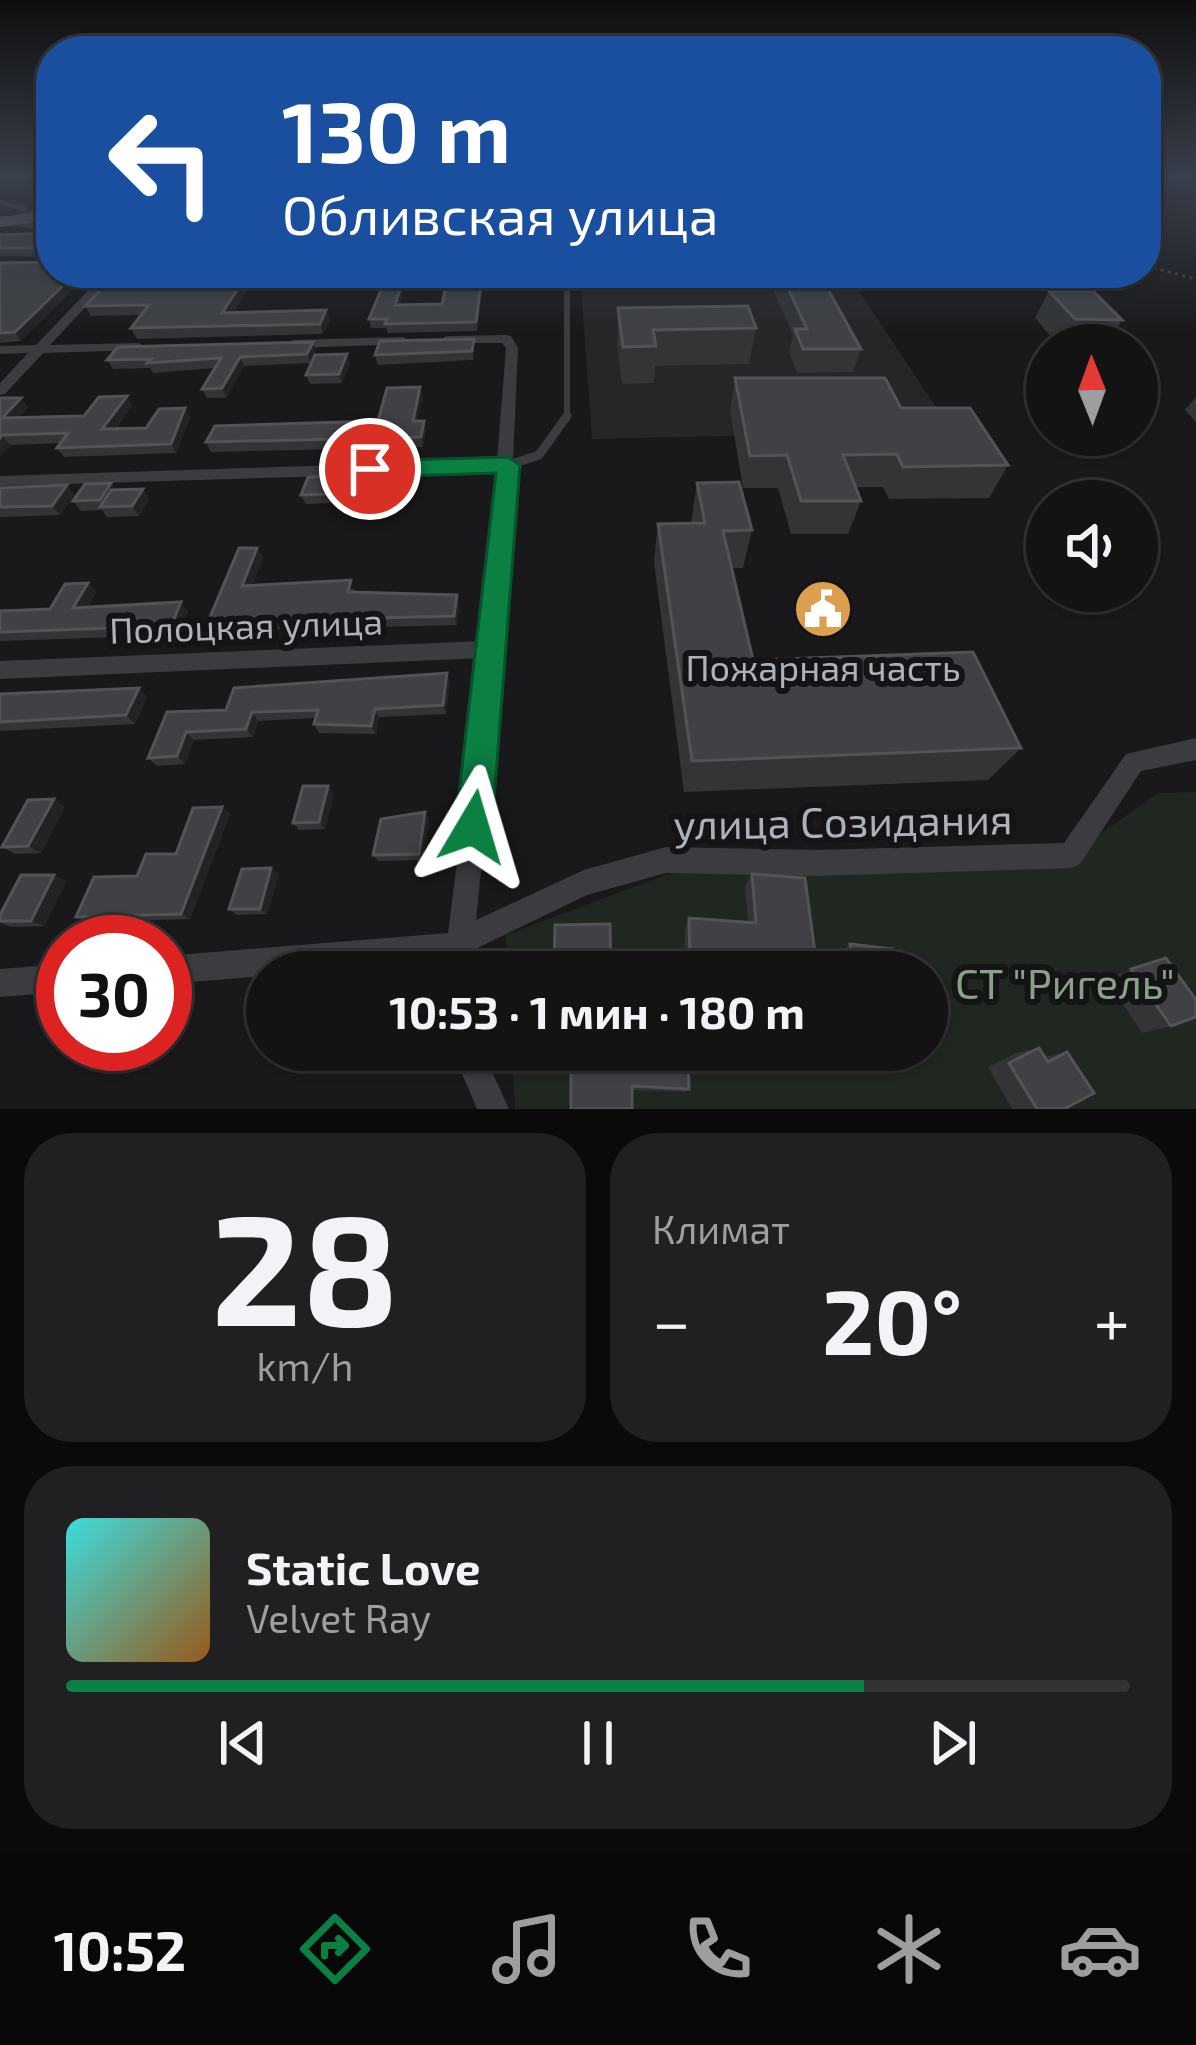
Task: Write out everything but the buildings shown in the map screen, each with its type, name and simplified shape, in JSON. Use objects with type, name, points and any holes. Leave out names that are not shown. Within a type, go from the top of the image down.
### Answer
[{"type":"street","points":[[0,391],[97,288]]},
{"type":"street","points":[[436,341],[506,339],[512,348],[494,649],[459,951]]},
{"type":"street","points":[[273,344],[413,341]]},
{"type":"street","points":[[0,350],[156,347]]},
{"type":"street","points":[[0,481],[508,465]]},
{"type":"street","name":"Полоцкая улица","points":[[0,670],[494,649]]},
{"type":"street","name":"улица Созидания","points":[[470,951],[584,883],[666,860],[818,862],[1071,855],[1134,762],[1196,749]]},
{"type":"street","points":[[192,969],[246,967]]},
{"type":"street","points":[[0,983],[36,980]]},
{"type":"street","points":[[476,1071],[493,1109]]},
{"type":"lane","points":[[508,465],[538,455],[567,419],[567,288]]},
{"type":"path","points":[[1161,270],[1196,279]]},
{"type":"shaded area","points":[[581,288],[857,288],[952,431],[592,439]]},
{"type":"green space","name":"СТ \"Ригель\"","points":[[1196,792],[1196,1109],[515,1109],[513,1071],[948,1071],[948,951],[507,951],[506,935],[674,872],[1071,855],[1158,793]]},
{"type":"place","name":"Пожарная часть","points":[[823,609]]},
{"type":"route","points":[[370,469],[508,465],[494,649],[473,827]]}]
